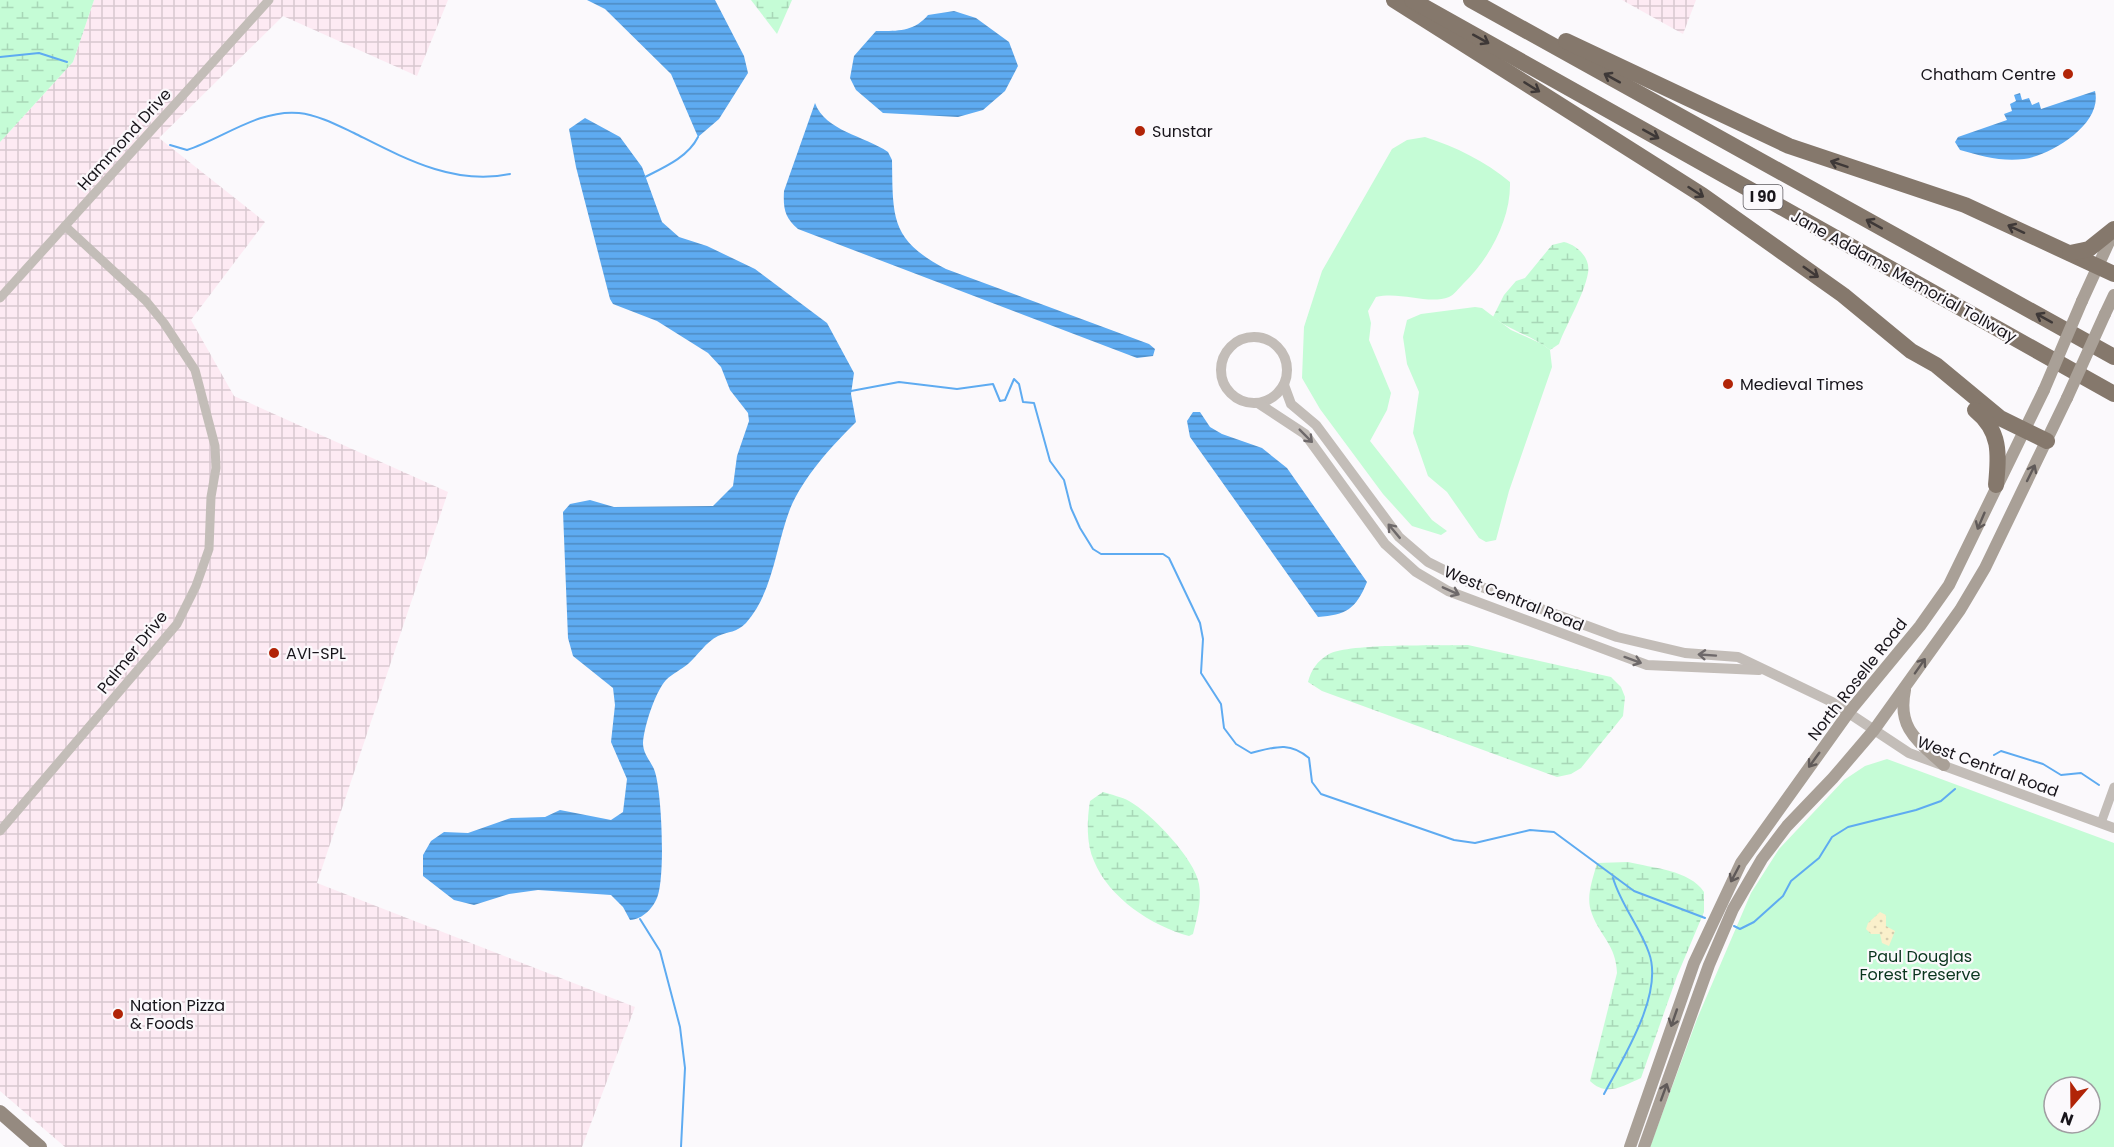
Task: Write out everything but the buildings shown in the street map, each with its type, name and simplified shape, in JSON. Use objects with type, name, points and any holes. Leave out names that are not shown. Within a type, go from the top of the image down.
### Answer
[{"type":"highway","points":[[1394,0],[1702,195],[1843,295],[1911,351],[1936,365],[2000,418],[2047,441]]},
{"type":"highway","name":"Jane Addams Memorial Tollway","points":[[1412,0],[2114,393]]},
{"type":"highway","name":"Jane Addams Memorial Tollway","points":[[1471,0],[2114,357]]},
{"type":"highway","points":[[1479,0],[1789,146],[1944,197],[2114,274]]},
{"type":"highway","points":[[2070,253],[2089,249],[2114,230]]},
{"type":"highway","points":[[1911,351],[1923,369],[1989,423],[1998,443],[1996,485]]},
{"type":"main road","name":"North Roselle Road","points":[[1630,1147],[1694,963],[1730,884],[1755,841],[1849,712],[1920,626],[1949,585],[2044,390],[2114,230]]},
{"type":"main road","points":[[1644,1147],[1709,965],[1733,909],[1762,859],[1787,826],[1833,778],[1874,730],[1960,610],[1985,568],[2114,295]]},
{"type":"main road","points":[[1905,686],[1901,708],[1905,723],[1915,738],[1944,765]]},
{"type":"main road","points":[[0,1112],[40,1147]]},
{"type":"street","name":"Hammond Drive","points":[[0,298],[269,0]]},
{"type":"street","name":"Palmer Drive","points":[[0,831],[177,624],[196,586],[209,549],[211,497],[216,468],[215,446],[195,369],[146,301],[65,226]]},
{"type":"street","points":[[1258,337],[1278,347],[1287,369],[1284,385],[1268,400],[1258,403],[1240,401],[1227,390],[1223,382],[1221,364],[1224,356],[1235,342],[1258,337]]},
{"type":"street","name":"West Central Road","points":[[1284,385],[1291,404],[1316,425],[1380,514],[1399,537],[1428,562],[1468,582],[1617,637],[1685,653],[1737,657],[1832,702],[1909,753],[2114,828]]},
{"type":"street","name":"West Central Road","points":[[1258,403],[1305,434],[1384,544],[1409,566],[1448,591],[1647,665],[1762,670]]},
{"type":"street","points":[[1409,566],[1420,555]]},
{"type":"street","points":[[1507,613],[1512,598]]},
{"type":"street","points":[[1612,652],[1617,637]]},
{"type":"street","points":[[2101,823],[2114,787]]},
{"type":"shaded area","points":[[94,0],[448,0],[417,76],[283,16],[159,138],[265,222],[191,320],[234,396],[448,492],[317,883],[635,1007],[582,1147],[65,1147],[0,1091],[0,142],[73,62]]},
{"type":"shaded area","points":[[1622,0],[1696,0],[1683,34]]},
{"type":"green space","points":[[0,0],[94,0],[73,62],[0,142]]},
{"type":"green space","points":[[751,0],[792,0],[777,34]]},
{"type":"green space","points":[[1425,137],[1470,155],[1510,182],[1507,210],[1497,238],[1473,274],[1455,293],[1449,297],[1432,300],[1395,296],[1376,297],[1368,311],[1371,323],[1369,340],[1391,393],[1387,410],[1370,441],[1432,520],[1447,531],[1441,535],[1412,526],[1383,494],[1320,409],[1302,378],[1304,327],[1322,271],[1392,149],[1407,140]]},
{"type":"green space","points":[[1564,242],[1574,246],[1582,253],[1587,262],[1588,273],[1579,300],[1559,344],[1550,350],[1493,317],[1504,295],[1516,281],[1525,278],[1552,245]]},
{"type":"green space","points":[[1482,308],[1511,330],[1550,350],[1552,367],[1509,491],[1496,540],[1486,542],[1479,538],[1447,492],[1428,476],[1413,433],[1419,392],[1407,364],[1403,337],[1407,320],[1421,314]]},
{"type":"green space","points":[[1417,645],[1468,645],[1611,677],[1621,687],[1625,697],[1623,716],[1581,768],[1571,774],[1557,777],[1322,691],[1308,682],[1318,663],[1329,654],[1340,650]]},
{"type":"green space","name":"Paul Douglas Forest Preserve","points":[[1887,759],[2114,843],[2114,1147],[1650,1147],[1697,1019],[1751,893],[1779,849],[1844,780],[1865,766]]},
{"type":"green space","points":[[1103,792],[1138,807],[1160,826],[1189,862],[1196,874],[1200,890],[1199,909],[1193,934],[1189,936],[1175,931],[1133,909],[1110,887],[1101,874],[1091,854],[1088,823],[1090,801]]},
{"type":"green space","points":[[1628,862],[1670,871],[1690,879],[1704,892],[1704,912],[1677,976],[1641,1078],[1621,1087],[1608,1089],[1596,1086],[1590,1081],[1617,973],[1614,955],[1592,914],[1589,895],[1597,863]]},
{"type":"sand","points":[[1880,912],[1886,915],[1886,926],[1895,931],[1889,946],[1882,943],[1880,934],[1871,934],[1866,929],[1868,923]]},
{"type":"water","points":[[587,0],[715,0],[744,56],[748,73],[719,119],[698,137],[671,74],[605,9]]},
{"type":"water","points":[[954,11],[976,18],[1009,42],[1018,66],[1005,91],[983,110],[958,117],[883,113],[856,90],[850,78],[854,56],[876,31],[911,28],[928,15]]},
{"type":"water","points":[[2095,91],[2095,103],[2091,115],[2083,126],[2073,136],[2035,156],[2016,160],[1992,158],[1960,150],[1955,142],[1958,137],[2007,120],[2004,114],[2012,111],[2010,104],[2016,101],[2014,95],[2020,93],[2022,100],[2029,98],[2032,105],[2039,102],[2041,109]]},
{"type":"water","points":[[815,103],[827,120],[836,127],[888,152],[892,160],[893,197],[898,225],[914,248],[946,269],[1149,344],[1155,349],[1153,356],[1137,358],[798,229],[786,213],[784,191]]},
{"type":"water","points":[[585,118],[620,137],[642,167],[662,222],[679,237],[707,246],[755,269],[827,323],[854,373],[851,394],[856,422],[819,462],[796,497],[785,523],[768,583],[755,611],[742,626],[722,634],[706,645],[688,664],[662,685],[654,701],[643,743],[644,751],[655,772],[659,798],[662,834],[660,884],[658,895],[651,908],[639,918],[630,920],[623,907],[611,895],[538,890],[509,894],[474,905],[454,900],[423,876],[423,855],[431,841],[444,832],[468,833],[511,818],[545,817],[560,810],[611,820],[623,812],[627,779],[611,742],[615,705],[613,688],[573,656],[568,638],[563,512],[570,504],[590,500],[614,507],[713,506],[733,486],[737,456],[749,421],[748,413],[730,390],[721,367],[708,353],[657,321],[613,304],[610,299],[576,167],[569,129]]},
{"type":"water","points":[[1193,412],[1200,412],[1210,427],[1222,434],[1262,448],[1287,468],[1367,582],[1359,599],[1349,609],[1318,617],[1190,437],[1187,421]]},
{"type":"waterway","points":[[0,57],[39,53],[67,62]]},
{"type":"waterway","points":[[170,145],[187,150],[255,120],[284,113],[299,113],[327,121],[392,152],[449,173],[489,177],[510,174]]},
{"type":"waterway","points":[[645,177],[682,156],[698,137]]},
{"type":"waterway","points":[[851,391],[899,382],[957,389],[993,384],[1000,401],[1005,400],[1014,379],[1019,384],[1023,402],[1034,403],[1050,461],[1064,480],[1071,508],[1093,549],[1101,554],[1163,554],[1169,558],[1200,623],[1203,639],[1201,673],[1221,704],[1224,728],[1236,744],[1251,753],[1275,747],[1295,749],[1309,758],[1312,782],[1321,794],[1454,840],[1475,843],[1530,830],[1554,832],[1634,891],[1705,918]]},
{"type":"waterway","points":[[1994,755],[2001,751],[2043,764],[2061,775],[2081,773],[2099,785]]},
{"type":"waterway","points":[[1734,926],[1740,929],[1754,922],[1783,896],[1791,881],[1819,858],[1832,837],[1848,827],[1916,810],[1941,801],[1955,789]]},
{"type":"waterway","points":[[1604,1094],[1639,1025],[1651,987],[1652,969],[1645,943],[1613,878]]},
{"type":"waterway","points":[[640,919],[660,951],[680,1027],[685,1068],[681,1147]]},
{"type":"place","name":"Chatham Centre","points":[[2068,74]]},
{"type":"place","name":"Sunstar","points":[[1140,131]]},
{"type":"place","name":"Medieval Times","points":[[1728,384]]},
{"type":"place","name":"AVI-SPL","points":[[274,653]]},
{"type":"place","name":"Nation Pizza & Foods","points":[[118,1014]]}]
